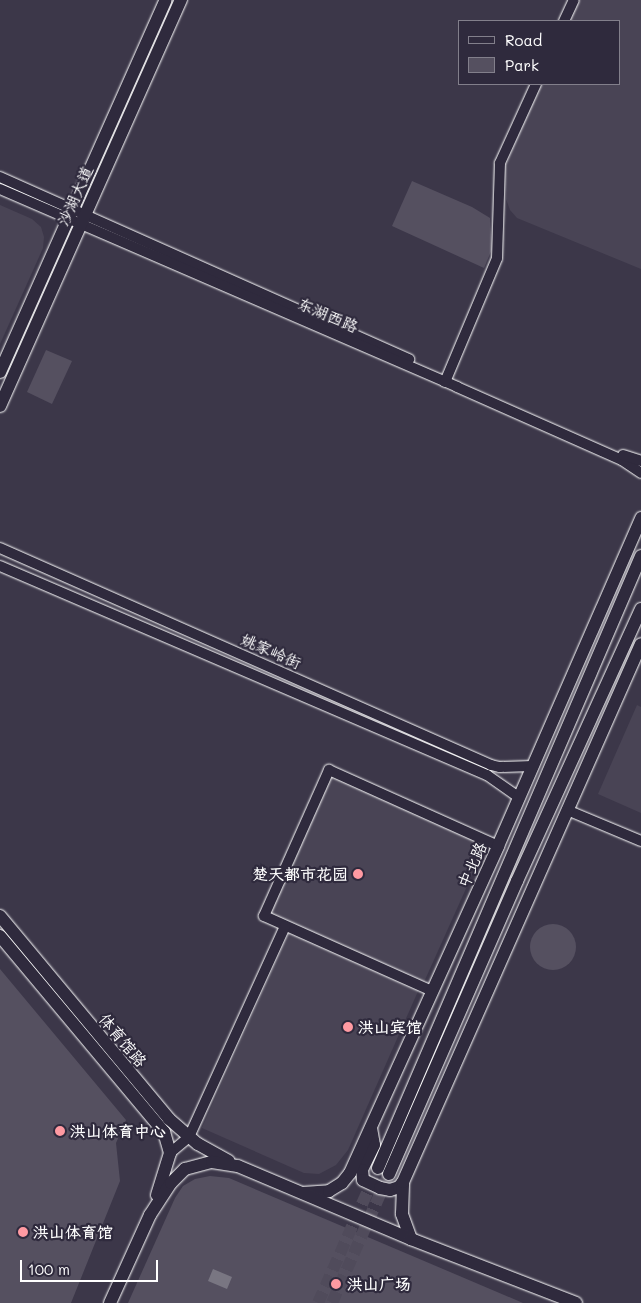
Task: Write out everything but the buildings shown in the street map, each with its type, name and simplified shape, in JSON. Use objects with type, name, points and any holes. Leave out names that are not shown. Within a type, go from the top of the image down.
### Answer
[{"type":"main road","name":"沙湖大道","points":[[0,406],[166,0]]},
{"type":"main road","name":"沙湖大道","points":[[0,372],[182,0]]},
{"type":"main road","name":"中北路","points":[[303,1193],[329,1191],[342,1183],[350,1174],[498,846],[641,518]]},
{"type":"main road","name":"中北路","points":[[641,556],[504,876],[384,1171],[641,610]]},
{"type":"main road","points":[[604,642],[615,577]]},
{"type":"main road","points":[[623,685],[629,636]]},
{"type":"main road","points":[[371,1128],[374,1145],[362,1170],[363,1180],[390,1190],[399,1187],[403,1182],[641,644]]},
{"type":"main road","points":[[453,946],[504,876]]},
{"type":"main road","points":[[503,956],[517,881]]},
{"type":"main road","name":"体育馆路","points":[[0,916],[169,1119],[189,1137],[238,1166]]},
{"type":"main road","name":"体育馆路","points":[[0,936],[164,1132],[168,1140],[170,1154]]},
{"type":"main road","points":[[110,1303],[150,1215],[170,1154]]},
{"type":"main road","points":[[150,1215],[171,1183],[185,1169],[206,1163],[238,1166],[411,1239],[576,1303]]},
{"type":"main road","points":[[403,1182],[402,1214],[411,1239]]},
{"type":"main road","points":[[540,1290],[553,1303]]},
{"type":"street","points":[[564,20],[574,0]]},
{"type":"street","points":[[446,379],[497,258],[500,163],[536,85]]},
{"type":"street","name":"东湖西路","points":[[0,177],[77,216],[446,379],[622,460],[641,473]]},
{"type":"street","name":"东湖西路","points":[[0,189],[77,216]]},
{"type":"street","name":"东湖西路","points":[[446,379],[641,461]]},
{"type":"street","name":"姚家岭街","points":[[0,548],[491,765],[500,767],[532,766]]},
{"type":"street","name":"姚家岭街","points":[[0,566],[488,774],[519,797]]},
{"type":"street","points":[[432,991],[264,916],[330,770],[498,846]]},
{"type":"street","points":[[567,810],[641,841]]},
{"type":"street","points":[[170,1154],[189,1137],[285,926]]},
{"type":"shaded area","points":[[577,0],[641,0],[641,269],[517,218],[510,210],[506,199],[505,167],[540,85],[621,85],[621,20],[567,20]]},
{"type":"shaded area","points":[[0,205],[32,219],[41,227],[44,237],[43,248],[0,344]]},
{"type":"shaded area","points":[[637,705],[641,707],[641,813],[598,794]]},
{"type":"shaded area","name":"楚天都市花园","points":[[331,774],[486,844],[424,982],[268,913]]},
{"type":"shaded area","points":[[289,932],[419,989],[348,1150],[336,1165],[319,1174],[304,1173],[202,1128]]},
{"type":"shaded area","points":[[213,1269],[232,1277],[227,1289],[208,1281]]},
{"type":"green space","points":[[412,181],[472,207],[490,218],[492,249],[484,268],[392,226]]},
{"type":"green space","points":[[46,350],[72,361],[52,404],[27,392]]},
{"type":"green space","points":[[548,924],[558,924],[572,934],[576,947],[572,960],[566,966],[558,970],[548,970],[534,960],[530,952],[530,942],[540,928]]},
{"type":"green space","name":"洪山体育中心","points":[[0,969],[126,1120],[116,1143],[120,1181],[71,1303],[0,1303]]},
{"type":"green space","name":"洪山广场","points":[[210,1176],[229,1178],[523,1303],[128,1303],[175,1198],[183,1186],[195,1179]]},
{"type":"tunnel","points":[[318,1303],[378,1168]]},
{"type":"tunnel","points":[[332,1303],[389,1174]]},
{"type":"place","name":"楚天都市花园","points":[[358,874]]},
{"type":"place","name":"洪山宾馆","points":[[348,1027]]},
{"type":"place","name":"洪山体育中心","points":[[60,1131]]},
{"type":"place","name":"洪山体育馆","points":[[23,1232]]},
{"type":"place","name":"洪山广场","points":[[336,1284]]}]
